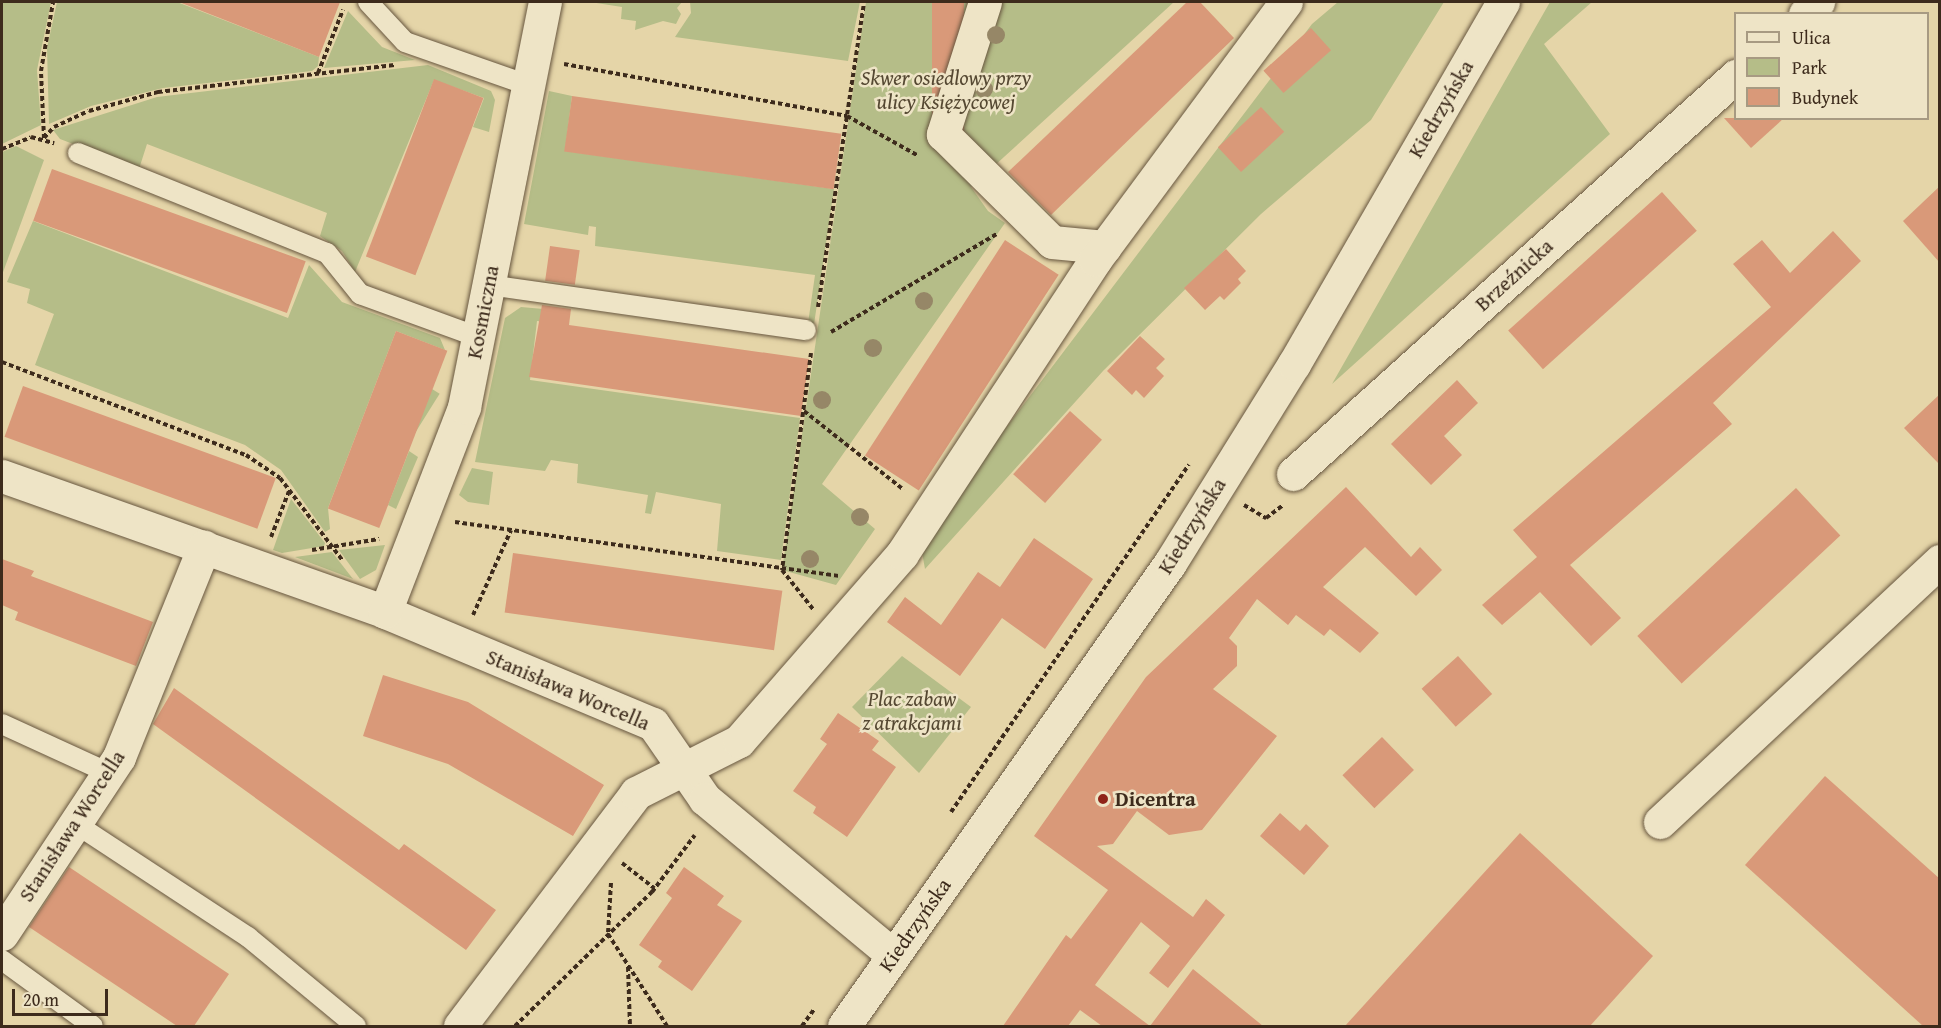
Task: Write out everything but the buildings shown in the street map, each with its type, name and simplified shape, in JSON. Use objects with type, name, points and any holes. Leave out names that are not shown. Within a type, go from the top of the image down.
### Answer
[{"type":"street","name":"Kosmiczna","points":[[385,612],[464,407],[545,2]]},
{"type":"street","points":[[985,2],[943,134],[1052,242],[1105,247]]},
{"type":"street","points":[[460,1026],[636,793],[739,741],[902,554],[1001,397],[1105,247],[1286,2]]},
{"type":"street","name":"Kiedrzyńska","points":[[844,1026],[1170,564],[1294,364],[1503,2]]},
{"type":"street","name":"Brzeźnicka","points":[[1293,474],[1734,78]]},
{"type":"street","name":"Stanisława Worcella","points":[[2,476],[385,612],[653,724],[716,808],[893,955]]},
{"type":"street","name":"Stanisława Worcella","points":[[2,934],[109,773],[204,548]]},
{"type":"street","points":[[1660,822],[1940,561]]},
{"type":"lane","points":[[368,2],[405,42],[528,85]]},
{"type":"lane","points":[[78,153],[327,253],[360,294],[478,337]]},
{"type":"lane","points":[[489,285],[814,334]]},
{"type":"lane","points":[[2,724],[109,773]]},
{"type":"lane","points":[[76,824],[248,938],[356,1026]]},
{"type":"lane","points":[[2,960],[93,1026]]},
{"type":"path","points":[[44,138],[41,71],[52,2]]},
{"type":"path","points":[[318,73],[346,3]]},
{"type":"path","points":[[552,62],[847,116],[866,124]]},
{"type":"path","points":[[44,138],[54,127],[89,111],[158,92],[405,64]]},
{"type":"path","points":[[2,149],[31,137],[44,138],[78,153]]},
{"type":"path","points":[[814,334],[1001,231]]},
{"type":"path","points":[[2,362],[246,455],[280,478],[350,570]]},
{"type":"path","points":[[803,411],[914,498]]},
{"type":"path","points":[[946,819],[1197,454]]},
{"type":"path","points":[[269,541],[289,490]]},
{"type":"path","points":[[442,520],[847,577]]},
{"type":"path","points":[[471,620],[511,530]]},
{"type":"path","points":[[299,552],[387,538]]},
{"type":"path","points":[[515,1026],[654,888],[716,808]]},
{"type":"path","points":[[612,855],[654,888]]},
{"type":"path","points":[[611,878],[608,934],[667,1026]]},
{"type":"path","points":[[628,966],[630,1026]]},
{"type":"path","points":[[801,1026],[820,999]]},
{"type":"green space","points":[[2,2],[51,2],[37,70],[41,125],[2,144]]},
{"type":"green space","points":[[57,2],[177,2],[319,57],[318,66],[312,71],[163,88],[91,106],[49,124],[47,48]]},
{"type":"green space","points":[[590,2],[682,2],[677,8],[681,14],[676,24],[663,21],[635,30],[636,21],[621,19],[622,7]]},
{"type":"green space","points":[[690,2],[860,2],[848,61],[675,37],[691,13]]},
{"type":"green space","name":"Skwer osiedlowy przy ulicy Księżycowej","points":[[866,2],[1174,2],[971,187],[988,211],[1005,223],[822,484],[875,529],[836,585],[782,570]]},
{"type":"green space","points":[[1338,2],[1444,2],[1371,120],[1261,214],[1103,371],[925,569],[920,541],[1312,24]]},
{"type":"green space","points":[[1550,2],[1592,2],[1544,44],[1610,134],[1332,384]]},
{"type":"green space","points":[[348,11],[382,47],[415,60],[324,68]]},
{"type":"green space","points":[[428,65],[491,91],[495,100],[489,132],[473,127],[484,98],[434,80],[355,272],[342,251],[320,236],[327,213],[147,144],[139,169],[60,139],[53,130],[157,97]]},
{"type":"green space","points":[[549,91],[572,96],[565,151],[834,189],[812,338],[806,337],[815,275],[595,246],[596,227],[589,226],[588,235],[524,224]]},
{"type":"green space","points":[[16,146],[44,160],[2,275],[2,152]]},
{"type":"green space","points":[[33,221],[288,318],[309,265],[342,302],[440,338],[445,350],[396,331],[328,508],[330,529],[325,532],[281,470],[245,445],[35,365],[54,314],[27,303],[30,289],[7,282]]},
{"type":"green space","points":[[521,307],[566,311],[562,324],[537,321],[530,380],[800,418],[781,560],[717,551],[721,504],[656,492],[651,514],[645,513],[648,495],[577,483],[578,464],[551,460],[545,471],[475,462],[505,318]]},
{"type":"green space","points":[[432,389],[440,394],[409,442],[402,437]]},
{"type":"green space","points":[[409,451],[418,457],[396,509],[388,505]]},
{"type":"green space","points":[[472,468],[493,472],[489,505],[468,502],[459,495]]},
{"type":"green space","points":[[291,499],[325,543],[324,546],[282,553],[273,550]]},
{"type":"green space","points":[[385,545],[376,570],[360,579],[339,550]]},
{"type":"green space","points":[[332,552],[353,579],[295,557]]},
{"type":"green space","name":"Plac zabaw z atrakcjami","points":[[902,656],[971,707],[919,773],[852,707]]},
{"type":"place","name":"Dicentra","points":[[1103,799]]}]
